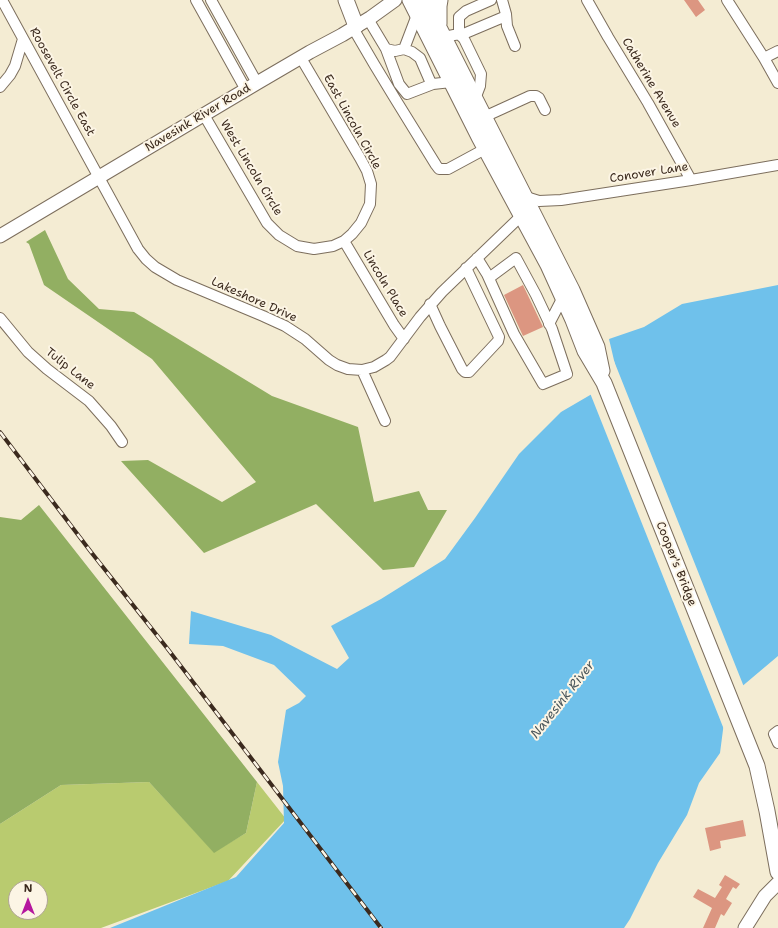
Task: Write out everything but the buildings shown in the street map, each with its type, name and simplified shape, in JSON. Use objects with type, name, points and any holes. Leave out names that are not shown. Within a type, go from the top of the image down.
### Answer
[{"type":"highway","points":[[346,0],[359,25]]},
{"type":"highway","points":[[410,0],[485,149],[548,265],[573,320],[585,351],[604,383]]},
{"type":"highway","points":[[425,0],[451,33]]},
{"type":"highway","points":[[440,0],[439,6],[451,33],[475,99],[523,196],[554,254],[597,347],[604,383]]},
{"type":"highway","name":"Cooper's Bridge","points":[[604,383],[757,766],[768,811],[778,872]]},
{"type":"main road","name":"Navesink River Road","points":[[0,236],[251,87],[359,25],[396,0]]},
{"type":"main road","points":[[745,928],[765,896],[778,883]]},
{"type":"street","name":"Roosevelt Circle East","points":[[2,0],[99,177]]},
{"type":"street","points":[[196,0],[251,87]]},
{"type":"street","points":[[211,0],[251,87]]},
{"type":"street","points":[[451,33],[459,17],[466,11],[491,0]]},
{"type":"street","points":[[502,0],[507,26],[515,46]]},
{"type":"street","name":"Catherine Avenue","points":[[587,0],[691,180]]},
{"type":"street","points":[[727,0],[778,83]]},
{"type":"street","points":[[404,49],[417,15]]},
{"type":"street","points":[[451,33],[506,16]]},
{"type":"street","points":[[359,25],[386,49],[399,84],[407,94],[433,84],[451,82]]},
{"type":"street","points":[[359,25],[374,64],[439,169],[448,170],[485,149]]},
{"type":"street","points":[[0,87],[10,76],[15,66],[23,39]]},
{"type":"street","points":[[386,49],[395,51],[404,49],[412,52],[420,58],[430,81],[433,84]]},
{"type":"street","points":[[764,58],[778,51]]},
{"type":"street","name":"East Lincoln Circle","points":[[301,58],[360,158],[367,171],[371,184],[370,204],[361,223],[344,241]]},
{"type":"street","points":[[484,118],[530,96],[536,96],[539,98],[545,110]]},
{"type":"street","name":"West Lincoln Circle","points":[[204,115],[267,223],[279,236],[297,246],[314,249],[333,246],[344,241]]},
{"type":"street","name":"Conover Lane","points":[[523,196],[544,201],[561,200],[778,165]]},
{"type":"street","name":"Lakeshore Drive","points":[[99,177],[138,249],[155,267],[177,280],[285,326],[305,339],[329,360],[348,369],[362,370],[374,367],[390,357],[430,304],[521,216]]},
{"type":"street","name":"Lincoln Place","points":[[344,241],[394,325],[404,339]]},
{"type":"street","points":[[477,258],[489,278],[514,334],[543,384],[567,374],[552,329],[516,258],[489,278]]},
{"type":"street","points":[[430,304],[462,369],[465,372],[469,372],[498,341],[499,337],[466,268]]},
{"type":"street","points":[[549,324],[563,297]]},
{"type":"street","name":"Tulip Lane","points":[[0,318],[28,352],[47,369],[89,400],[111,426],[122,442]]},
{"type":"street","points":[[362,370],[385,421]]},
{"type":"street","points":[[778,731],[774,734],[778,743]]},
{"type":"green space","points":[[45,230],[68,279],[99,309],[134,312],[272,396],[358,427],[374,502],[419,491],[428,510],[447,510],[414,567],[383,570],[316,504],[204,553],[121,461],[148,460],[222,502],[256,482],[152,359],[44,285],[29,244],[26,242]]},
{"type":"green space","points":[[39,505],[257,782],[246,833],[214,853],[149,782],[61,785],[0,824],[0,517],[21,520]]},
{"type":"green space","points":[[149,782],[214,852],[246,833],[257,782],[286,819],[228,881],[101,928],[0,928],[0,824],[61,785]]},
{"type":"water","name":"Navesink River","points":[[778,285],[778,656],[727,699],[720,753],[699,783],[687,815],[658,863],[624,928],[110,928],[236,877],[284,823],[283,786],[278,762],[286,710],[299,703],[306,696],[274,665],[223,646],[189,644],[191,611],[271,635],[337,669],[349,658],[331,626],[381,599],[445,559],[519,454],[561,412],[597,391],[617,373],[609,339],[644,327],[682,304]]},
{"type":"pier","points":[[614,361],[744,687],[729,700],[725,732],[590,393],[615,372]]},
{"type":"railway","points":[[0,432],[381,928]]}]
